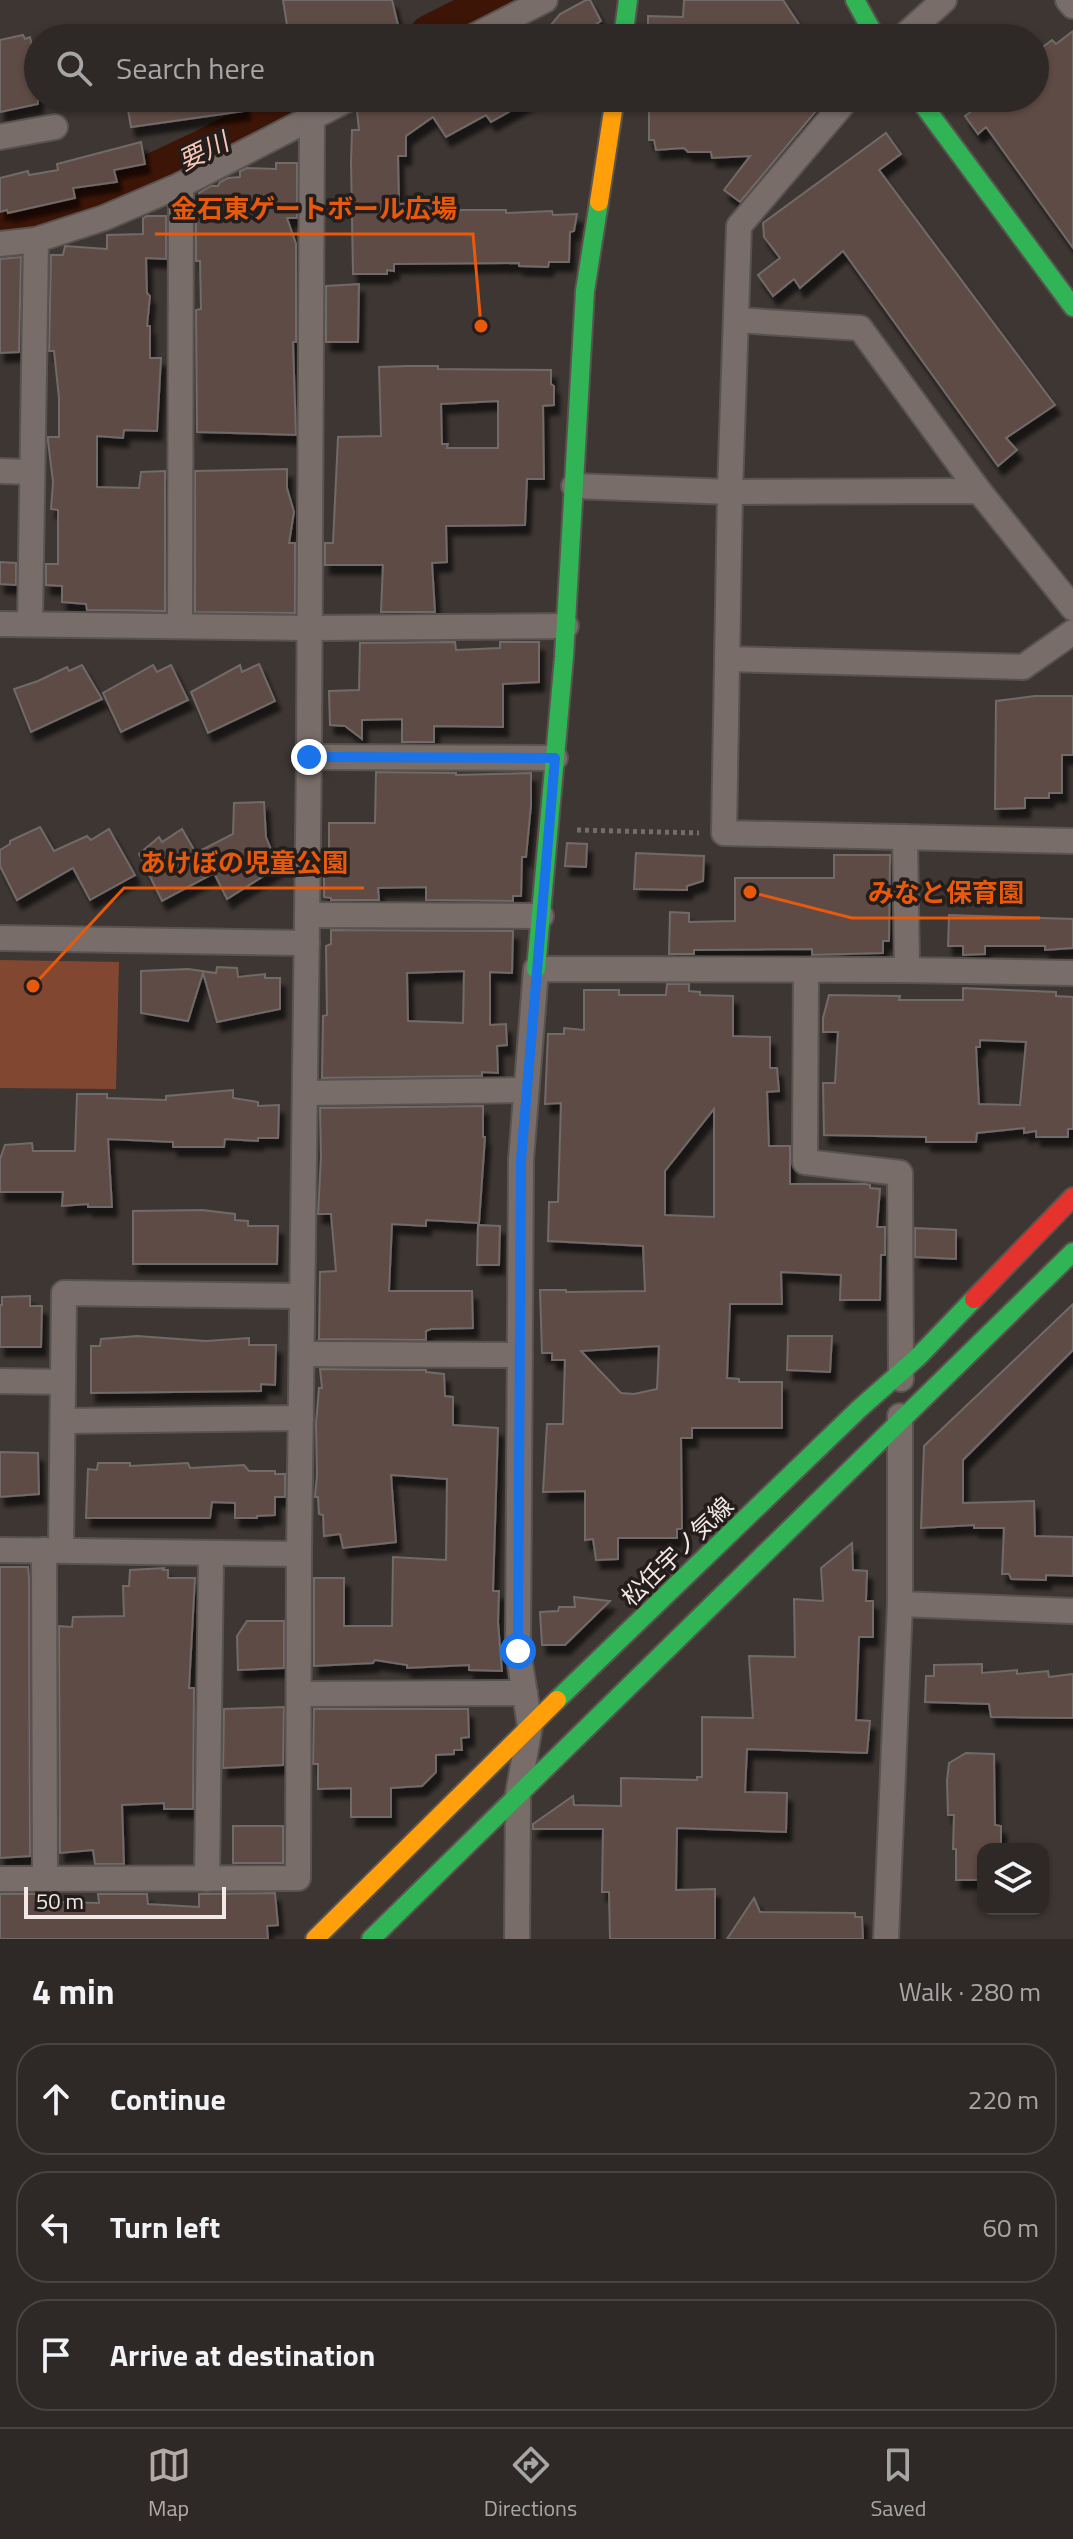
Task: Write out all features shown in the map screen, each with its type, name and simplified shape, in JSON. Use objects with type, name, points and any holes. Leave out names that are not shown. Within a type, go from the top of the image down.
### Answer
[{"type":"main road","points":[[625,24],[628,0]]},
{"type":"main road","points":[[855,0],[868,24]]},
{"type":"main road","points":[[536,969],[566,626],[585,291],[613,112]]},
{"type":"main road","points":[[928,112],[1073,307]]},
{"type":"main road","name":"松任宇ノ気線","points":[[315,1939],[530,1726],[901,1372],[1073,1197]]},
{"type":"main road","points":[[371,1939],[1073,1252]]},
{"type":"street","points":[[498,24],[545,0]]},
{"type":"street","points":[[917,24],[944,0]]},
{"type":"street","points":[[1068,0],[1073,6]]},
{"type":"street","points":[[0,244],[36,240],[104,218],[181,185],[320,112]]},
{"type":"street","points":[[836,112],[739,226],[730,492],[724,833],[1073,841]]},
{"type":"street","points":[[0,1879],[298,1878],[312,116]]},
{"type":"street","points":[[0,137],[55,127]]},
{"type":"street","points":[[180,626],[181,185]]},
{"type":"street","points":[[30,624],[36,240]]},
{"type":"street","points":[[736,320],[860,328],[979,491],[1073,608]]},
{"type":"street","points":[[0,471],[32,472]]},
{"type":"street","points":[[574,486],[730,492],[979,491]]},
{"type":"street","points":[[0,624],[309,628],[566,626]]},
{"type":"street","points":[[727,659],[1023,667],[1073,632]]},
{"type":"street","points":[[309,757],[555,758]]},
{"type":"street","points":[[905,837],[907,970]]},
{"type":"street","points":[[307,915],[541,916]]},
{"type":"street","points":[[0,938],[307,943]]},
{"type":"street","points":[[517,1939],[518,1794],[530,1726],[518,1651],[521,1160],[536,969],[1073,973]]},
{"type":"street","points":[[806,970],[805,1162],[900,1173],[900,1604],[886,1939]]},
{"type":"street","points":[[305,1093],[526,1090]]},
{"type":"street","points":[[45,1879],[52,1550],[63,1421],[64,1293],[302,1296]]},
{"type":"street","points":[[302,1354],[520,1355]]},
{"type":"street","points":[[0,1381],[63,1382]]},
{"type":"street","points":[[63,1421],[301,1418]]},
{"type":"street","points":[[0,1550],[299,1554]]},
{"type":"street","points":[[207,1879],[211,1553]]},
{"type":"street","points":[[900,1604],[1073,1611]]},
{"type":"street","points":[[299,1694],[525,1693]]},
{"type":"path","points":[[548,830],[724,833]]},
{"type":"shaded area","points":[[0,960],[119,962],[116,1089],[0,1088]]},
{"type":"building","points":[[283,0],[392,0],[398,24],[287,24]]},
{"type":"building","points":[[590,0],[601,21],[596,24],[552,24],[560,14]]},
{"type":"building","points":[[684,0],[783,0],[799,24],[648,24],[648,16],[683,17]]},
{"type":"building","points":[[1073,31],[1073,248],[986,127],[978,134],[965,116],[971,112],[1049,112],[1049,42],[1052,40],[1056,44]]},
{"type":"building","points":[[24,37],[24,107],[0,112],[0,40]]},
{"type":"building","points":[[128,112],[238,112],[131,127]]},
{"type":"building","points":[[357,112],[508,112],[491,122],[486,115],[446,137],[433,117],[406,136],[406,156],[398,156],[399,204],[432,202],[432,210],[577,214],[574,231],[570,232],[569,262],[549,262],[548,267],[519,266],[519,263],[394,264],[394,271],[387,270],[387,274],[353,274],[352,130],[359,130]]},
{"type":"building","points":[[649,112],[815,112],[740,202],[724,190],[750,156],[712,158],[711,152],[688,152],[684,148],[656,150],[654,140],[649,140]]},
{"type":"building","points":[[886,133],[901,154],[879,170],[1055,405],[1006,438],[1017,450],[998,466],[843,251],[800,288],[794,279],[773,296],[758,275],[780,258],[764,237],[763,223]]},
{"type":"building","points":[[141,142],[145,164],[114,170],[117,182],[73,188],[75,198],[8,213],[7,210],[0,212],[0,178],[28,171],[29,175],[58,170],[57,164]]},
{"type":"building","points":[[276,163],[297,163],[297,218],[287,218],[296,244],[296,342],[293,342],[296,435],[197,432],[196,310],[201,309],[200,261],[196,261],[199,193],[211,186],[218,186],[228,178],[240,177],[240,171],[247,168],[276,169]]},
{"type":"building","points":[[166,216],[166,259],[146,258],[147,293],[150,296],[147,326],[150,326],[150,358],[161,358],[157,431],[124,430],[123,438],[97,436],[97,487],[139,488],[141,472],[165,471],[165,611],[87,610],[86,604],[62,602],[62,586],[46,585],[46,564],[58,564],[58,510],[51,509],[53,482],[48,441],[48,437],[59,437],[54,351],[49,351],[51,255],[63,255],[65,246],[107,249],[107,235],[143,234],[143,218]]},
{"type":"building","points":[[21,257],[19,352],[0,353],[0,259]]},
{"type":"building","points":[[359,284],[358,342],[326,342],[326,286]]},
{"type":"building","points":[[379,367],[551,370],[554,405],[543,406],[544,479],[527,479],[525,525],[446,526],[447,562],[432,563],[435,612],[381,612],[383,565],[325,565],[325,543],[333,543],[338,437],[381,436]],"holes":[[[498,401],[498,448],[447,448],[448,444],[442,444],[441,404]]]},
{"type":"building","points":[[287,469],[287,488],[294,512],[289,543],[295,543],[295,613],[195,612],[195,471]]},
{"type":"building","points":[[0,562],[16,563],[16,585],[0,584]]},
{"type":"building","points":[[455,642],[456,650],[500,648],[500,642],[539,642],[539,682],[503,684],[503,727],[434,726],[434,742],[402,742],[402,719],[362,720],[362,739],[345,726],[330,725],[329,691],[359,690],[360,643]]},
{"type":"building","points":[[259,664],[275,701],[208,733],[191,692],[240,665],[242,672]]},
{"type":"building","points":[[82,665],[102,699],[31,732],[14,689],[67,667],[69,671]]},
{"type":"building","points":[[153,665],[157,672],[171,665],[188,700],[121,732],[103,693]]},
{"type":"building","points":[[1035,696],[1073,696],[1073,755],[1062,755],[1062,793],[1049,793],[1049,798],[1025,798],[1025,808],[995,809],[996,701]]},
{"type":"building","points":[[376,772],[456,775],[531,773],[531,805],[526,857],[522,857],[521,896],[513,896],[513,901],[426,900],[426,887],[378,888],[379,900],[331,900],[324,897],[324,869],[329,868],[329,823],[375,823]]},
{"type":"building","points":[[264,802],[266,837],[278,867],[227,899],[214,873],[162,901],[139,854],[159,837],[162,842],[182,829],[196,853],[233,834],[234,803]]},
{"type":"building","points":[[40,827],[54,851],[87,836],[91,840],[109,829],[135,875],[90,900],[73,868],[17,900],[0,866],[0,850],[10,841]]},
{"type":"building","points":[[567,843],[587,844],[586,867],[565,866]]},
{"type":"building","points":[[636,853],[704,856],[703,881],[687,886],[687,890],[634,889]]},
{"type":"building","points":[[834,855],[890,855],[889,941],[883,941],[883,953],[812,955],[812,949],[694,950],[694,954],[669,954],[670,912],[689,913],[689,922],[735,921],[735,878],[834,878]]},
{"type":"building","points":[[949,915],[1073,919],[1073,948],[1045,950],[1045,946],[985,946],[985,954],[963,955],[963,946],[948,946]]},
{"type":"building","points":[[331,930],[513,931],[512,973],[490,972],[490,1025],[506,1024],[507,1045],[497,1046],[498,1073],[482,1072],[482,1076],[322,1078],[323,1016],[327,1015],[326,946],[331,944]],"holes":[[[464,971],[463,1023],[408,1021],[407,973]]]},
{"type":"building","points":[[217,967],[237,968],[238,977],[265,974],[265,978],[280,978],[280,1009],[217,1022],[203,973],[188,1021],[141,1013],[141,971],[188,969],[216,973]]},
{"type":"building","points":[[667,984],[689,984],[689,991],[700,992],[700,995],[733,996],[733,1036],[770,1037],[770,1068],[777,1068],[779,1091],[767,1092],[769,1146],[790,1146],[790,1184],[866,1184],[870,1188],[880,1189],[877,1227],[885,1227],[885,1255],[881,1255],[880,1300],[840,1300],[841,1275],[781,1272],[782,1304],[730,1304],[727,1378],[739,1379],[739,1382],[782,1382],[782,1428],[692,1428],[692,1438],[681,1438],[682,1529],[677,1529],[677,1538],[618,1538],[618,1559],[596,1560],[593,1539],[585,1540],[585,1491],[543,1492],[547,1424],[563,1424],[565,1360],[552,1360],[552,1353],[542,1353],[540,1290],[645,1291],[643,1246],[548,1241],[549,1202],[558,1202],[561,1103],[545,1104],[548,1034],[564,1034],[564,1028],[584,1030],[584,990],[619,990],[619,995],[666,995]],"holes":[[[714,1109],[714,1217],[665,1215],[665,1171]],[[659,1346],[657,1389],[634,1394],[621,1393],[581,1351]]]},
{"type":"building","points":[[963,988],[1056,992],[1056,996],[1073,997],[1073,1129],[1068,1129],[1068,1137],[1036,1137],[1036,1131],[1024,1133],[1024,1128],[977,1133],[976,1142],[926,1142],[926,1137],[824,1135],[823,1083],[835,1083],[838,1032],[823,1032],[829,995],[963,1000]],"holes":[[[980,1040],[1026,1042],[1020,1105],[979,1104],[976,1047],[980,1047]]]},
{"type":"building","points":[[233,1090],[233,1098],[258,1102],[258,1106],[279,1105],[278,1138],[258,1138],[258,1141],[225,1139],[224,1147],[173,1147],[173,1142],[108,1139],[112,1207],[88,1207],[88,1204],[62,1206],[63,1192],[0,1192],[0,1159],[5,1145],[32,1143],[33,1151],[75,1151],[77,1094],[166,1100],[166,1096]]},
{"type":"building","points":[[483,1106],[485,1137],[479,1223],[426,1220],[426,1226],[392,1224],[389,1291],[472,1291],[473,1328],[431,1329],[426,1331],[426,1340],[319,1339],[320,1272],[336,1271],[331,1214],[318,1214],[320,1108]]},
{"type":"building","points":[[202,1210],[235,1214],[235,1220],[248,1221],[248,1226],[278,1226],[277,1264],[133,1264],[133,1211]]},
{"type":"building","points":[[478,1225],[500,1226],[499,1265],[477,1265]]},
{"type":"building","points":[[915,1228],[956,1230],[956,1259],[915,1257]]},
{"type":"building","points":[[30,1296],[30,1306],[42,1306],[41,1347],[0,1347],[2,1297]]},
{"type":"building","points":[[1073,1304],[1073,1350],[963,1460],[963,1503],[1034,1501],[1035,1536],[1073,1537],[1073,1576],[1046,1575],[1046,1580],[1011,1579],[1009,1574],[1002,1574],[1004,1528],[974,1528],[974,1525],[921,1528],[924,1446]]},
{"type":"building","points":[[137,1336],[206,1341],[249,1338],[249,1345],[276,1345],[275,1385],[261,1384],[261,1391],[91,1393],[91,1346],[100,1346],[101,1339]]},
{"type":"building","points":[[788,1336],[832,1336],[830,1372],[787,1370]]},
{"type":"building","points":[[320,1369],[426,1370],[444,1374],[445,1396],[453,1397],[453,1425],[498,1428],[493,1591],[499,1591],[502,1671],[469,1670],[469,1665],[407,1668],[407,1665],[375,1660],[373,1663],[314,1666],[314,1578],[344,1578],[344,1626],[392,1626],[393,1557],[446,1560],[447,1479],[391,1475],[396,1542],[343,1548],[340,1534],[324,1536],[323,1515],[319,1514],[318,1497],[315,1497],[316,1424],[319,1388],[322,1388]]},
{"type":"building","points":[[0,1452],[38,1453],[39,1494],[0,1497]]},
{"type":"building","points":[[98,1463],[130,1463],[130,1466],[188,1463],[190,1468],[244,1465],[249,1471],[285,1474],[285,1497],[275,1497],[275,1515],[257,1518],[235,1518],[235,1503],[212,1502],[210,1518],[86,1518],[88,1469],[97,1470]]},
{"type":"building","points":[[852,1543],[853,1570],[867,1571],[866,1601],[873,1601],[873,1637],[859,1637],[856,1720],[870,1721],[867,1753],[747,1749],[745,1792],[787,1793],[786,1832],[677,1828],[676,1890],[715,1889],[715,1939],[610,1939],[609,1892],[602,1892],[603,1829],[533,1829],[533,1824],[573,1796],[574,1805],[621,1806],[621,1778],[697,1780],[697,1777],[702,1777],[702,1717],[753,1718],[749,1656],[795,1657],[794,1599],[823,1601],[821,1568]]},
{"type":"building","points":[[0,1567],[28,1567],[30,1856],[0,1858]]},
{"type":"building","points":[[130,1570],[168,1570],[168,1578],[195,1578],[189,1688],[194,1688],[193,1809],[164,1809],[164,1803],[122,1805],[124,1864],[95,1864],[93,1850],[60,1853],[59,1626],[72,1627],[73,1617],[124,1616],[123,1586],[129,1586]]},
{"type":"building","points":[[574,1597],[610,1601],[565,1645],[542,1645],[540,1612],[575,1607]]},
{"type":"building","points":[[247,1621],[284,1621],[284,1668],[238,1670],[237,1636]]},
{"type":"building","points":[[982,1664],[982,1673],[1017,1670],[1017,1674],[1048,1671],[1049,1677],[1073,1674],[1073,1718],[991,1717],[989,1704],[925,1702],[926,1676],[934,1676],[934,1665]]},
{"type":"building","points":[[284,1707],[283,1765],[223,1768],[224,1709]]},
{"type":"building","points":[[314,1709],[468,1709],[469,1737],[461,1738],[462,1750],[454,1750],[454,1754],[436,1755],[436,1772],[422,1786],[391,1788],[391,1817],[351,1817],[351,1788],[318,1789],[318,1764],[313,1764]]},
{"type":"building","points":[[966,1753],[994,1754],[995,1825],[1001,1826],[1001,1843],[977,1843],[977,1880],[956,1880],[954,1815],[948,1815],[949,1763]]},
{"type":"building","points":[[233,1826],[283,1826],[283,1863],[233,1863]]},
{"type":"building","points":[[275,1893],[278,1925],[267,1926],[268,1939],[0,1939],[0,1894],[51,1894],[51,1902],[99,1903],[98,1894],[147,1894],[148,1904],[199,1907],[199,1894]]},
{"type":"building","points":[[754,1898],[760,1912],[855,1913],[855,1917],[862,1917],[863,1939],[727,1939]]},
{"type":"waterway","name":"要川","points":[[460,24],[507,0]]},
{"type":"waterway","name":"要川","points":[[0,226],[41,220],[107,197],[185,163],[285,112]]},
{"type":"traffic: fast","points":[[625,24],[628,0]]},
{"type":"traffic: fast","points":[[855,0],[868,24]]},
{"type":"traffic: fast","points":[[928,112],[1073,307]]},
{"type":"traffic: fast","points":[[536,969],[564,657],[585,291],[599,202]]},
{"type":"traffic: fast","points":[[371,1939],[1073,1252]]},
{"type":"traffic: fast","points":[[557,1700],[859,1409],[918,1357],[974,1299]]},
{"type":"traffic: slow","points":[[599,202],[613,112]]},
{"type":"traffic: slow","points":[[315,1939],[557,1700]]},
{"type":"traffic: jam","points":[[974,1299],[1073,1197]]},
{"type":"place","name":"金石東ゲートボール広場","points":[[481,326]]},
{"type":"place","name":"みなと保育園","points":[[750,892]]},
{"type":"place","name":"あけぼの児童公園","points":[[33,986]]},
{"type":"route","points":[[309,757],[555,758],[521,1160],[518,1651]]}]
